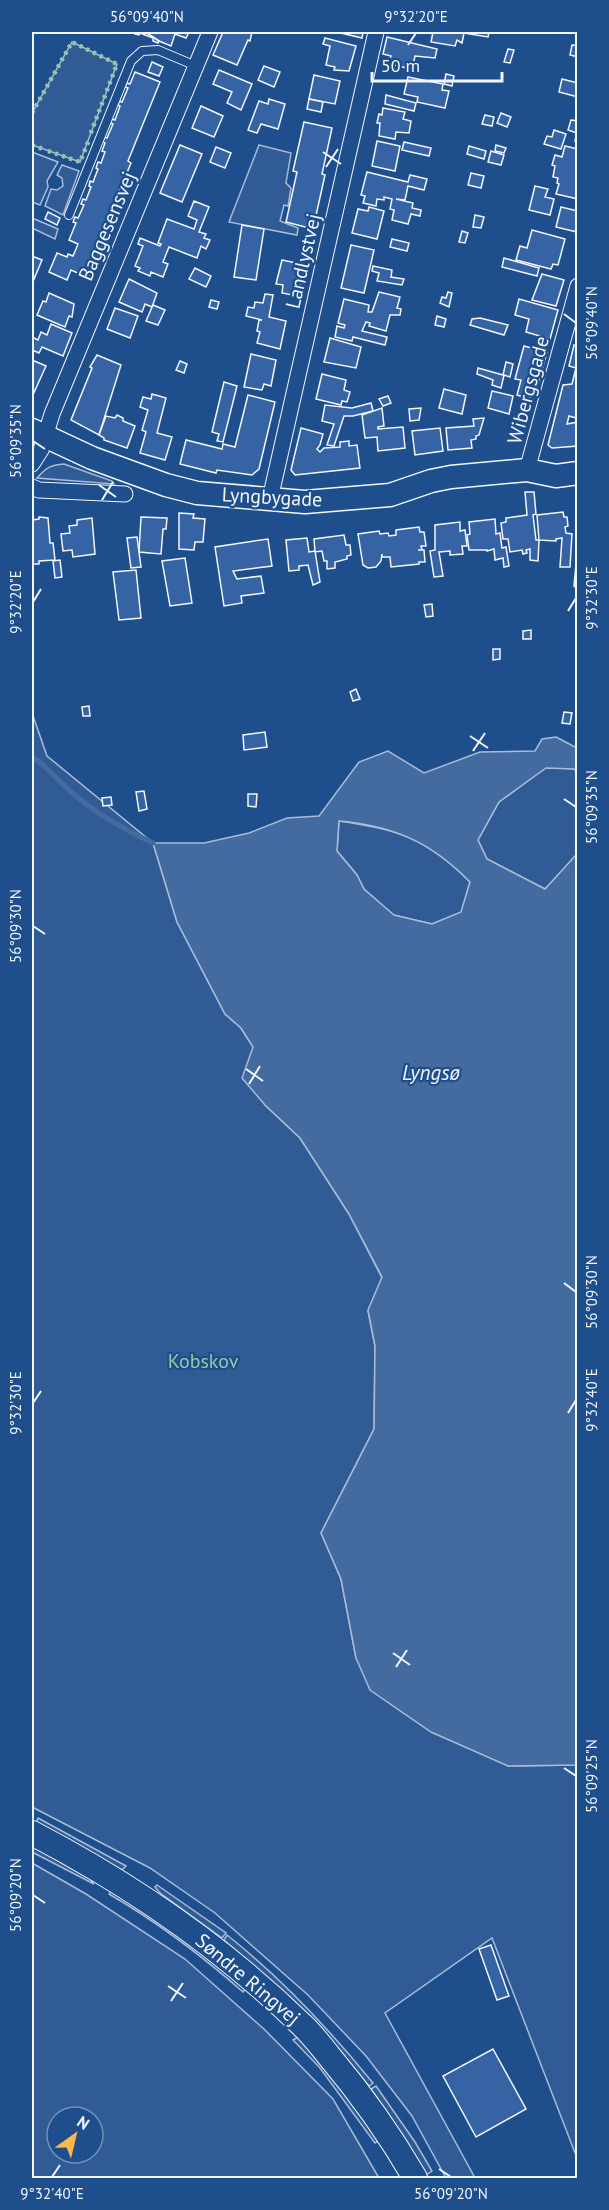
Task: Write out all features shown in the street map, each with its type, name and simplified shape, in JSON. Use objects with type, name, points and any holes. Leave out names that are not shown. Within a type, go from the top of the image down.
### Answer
[{"type":"main road","name":"Søndre Ringvej","points":[[32,1833],[143,1897],[214,1947],[303,2026],[355,2087],[415,2178]]},
{"type":"street","name":"Baggesensvej","points":[[32,464],[41,450],[38,434],[56,404],[210,32]]},
{"type":"street","name":"Landlystvej","points":[[270,499],[376,32]]},
{"type":"street","name":"Wibergsgade","points":[[527,470],[578,286]]},
{"type":"street","name":"Lyngbygade","points":[[38,434],[139,477],[197,493],[305,502],[390,495],[452,477],[527,470],[556,476],[578,474]]},
{"type":"street","points":[[32,487],[39,490],[125,494]]},
{"type":"lane","points":[[69,215],[131,61],[142,51],[158,50],[196,66]]},
{"type":"green space","points":[[72,42],[117,64],[80,162],[32,145],[32,113]]},
{"type":"green space","points":[[259,145],[291,153],[286,183],[291,188],[288,206],[284,205],[280,221],[298,228],[297,235],[229,222]]},
{"type":"green space","points":[[32,152],[58,162],[47,181],[48,187],[40,205],[32,202]]},
{"type":"green space","points":[[62,165],[79,171],[63,215],[45,206],[51,189],[57,190],[63,186],[62,178],[57,175]]},
{"type":"green space","points":[[32,218],[58,229],[55,239],[32,228]]},
{"type":"green space","points":[[64,464],[112,481],[114,484],[37,478],[49,468]]},
{"type":"green space","name":"Kobskov","points":[[32,713],[47,756],[153,843],[177,922],[225,1014],[241,1028],[253,1047],[265,1105],[300,1138],[349,1214],[382,1278],[368,1311],[375,1346],[374,1429],[321,1533],[341,1579],[356,1658],[508,1766],[577,1765],[577,2158],[492,1938],[385,2013],[475,2178],[446,2178],[412,2116],[366,2056],[308,1995],[215,1913],[150,1868],[32,1807]]},
{"type":"green space","points":[[546,767],[574,769],[577,772],[577,850],[576,856],[545,889],[487,859],[478,840],[499,802]]},
{"type":"green space","points":[[339,821],[379,828],[410,838],[439,855],[470,882],[461,913],[432,924],[393,915],[364,889],[357,875],[337,851]]},
{"type":"green space","points":[[38,1818],[126,1866],[122,1870],[36,1823]]},
{"type":"green space","points":[[32,1846],[90,1879],[94,1884],[32,1852]]},
{"type":"green space","points":[[32,1863],[86,1894],[185,1959],[264,2029],[333,2099],[379,2178],[32,2178]]},
{"type":"green space","points":[[157,1885],[226,1933],[222,1938],[160,1893],[155,1887]]},
{"type":"green space","points":[[112,1891],[129,1900],[247,1986],[243,1992],[178,1940],[109,1894]]},
{"type":"green space","points":[[227,1935],[305,2005],[373,2083],[369,2086],[303,2010],[224,1940]]},
{"type":"green space","points":[[298,2037],[318,2059],[380,2140],[375,2143],[320,2068],[293,2040]]},
{"type":"green space","points":[[376,2086],[432,2171],[426,2175],[371,2089]]},
{"type":"water","name":"Lyngsø","points":[[556,737],[577,748],[577,772],[574,769],[546,768],[499,802],[478,840],[487,859],[545,889],[578,850],[577,1765],[508,1766],[431,1732],[370,1690],[356,1658],[341,1579],[321,1533],[374,1429],[375,1346],[368,1310],[382,1277],[349,1214],[300,1138],[265,1105],[242,1078],[253,1047],[241,1028],[225,1014],[177,922],[153,843],[204,843],[249,833],[287,818],[319,816],[359,762],[388,751],[424,773],[480,752],[535,751],[542,739]],"holes":[[[339,821],[359,823],[410,838],[426,846],[455,868],[470,882],[461,912],[432,924],[394,915],[364,889],[357,875],[337,851]]]},
{"type":"building","points":[[136,32],[189,32],[186,38],[175,34],[171,46],[153,41],[153,38],[140,33],[135,34]]},
{"type":"building","points":[[223,32],[252,32],[250,41],[248,40],[237,65],[213,55]]},
{"type":"building","points":[[342,32],[363,32],[362,38]]},
{"type":"building","points":[[433,32],[489,32],[488,37],[464,33],[462,43],[457,40],[455,46],[431,42]]},
{"type":"building","points":[[387,37],[437,49],[435,58],[415,56],[412,69],[388,64],[391,56],[383,54]]},
{"type":"building","points":[[325,38],[356,46],[349,71],[334,70],[335,67],[326,65],[330,46],[323,44]]},
{"type":"building","points":[[572,45],[578,46],[578,57],[570,55]]},
{"type":"building","points":[[508,49],[514,50],[510,63],[504,62]]},
{"type":"building","points":[[152,62],[163,67],[159,76],[148,72]]},
{"type":"building","points":[[264,66],[280,72],[274,87],[258,80]]},
{"type":"building","points":[[219,70],[252,84],[241,110],[227,103],[232,92],[213,84]]},
{"type":"building","points":[[135,72],[160,82],[128,161],[131,163],[98,243],[103,244],[89,278],[71,270],[67,280],[49,272],[57,253],[67,257],[68,254],[73,256],[78,244],[69,240],[76,223],[73,222],[75,217],[78,218],[84,205],[81,204],[83,199],[86,200],[91,187],[89,186],[90,181],[93,182],[98,162],[101,163],[105,152],[102,151],[105,143],[102,141],[104,137],[107,138],[113,124],[110,123],[112,119],[115,120],[120,106],[119,101],[122,102],[128,88],[125,87],[127,83],[130,84]]},
{"type":"building","points":[[446,74],[454,76],[452,86],[444,84]]},
{"type":"building","points":[[314,75],[340,81],[335,104],[309,99]]},
{"type":"building","points":[[408,77],[443,84],[442,90],[449,91],[445,108],[417,102],[418,97],[404,94]]},
{"type":"building","points":[[562,79],[578,83],[578,97],[559,92]]},
{"type":"building","points":[[386,95],[416,103],[414,111],[385,104]]},
{"type":"building","points":[[269,99],[285,104],[278,129],[261,124],[257,133],[248,130],[259,101],[268,104]]},
{"type":"building","points":[[309,99],[323,102],[321,112],[307,109]]},
{"type":"building","points":[[201,106],[223,116],[214,137],[192,128]]},
{"type":"building","points":[[383,108],[405,112],[403,119],[411,121],[409,133],[396,132],[395,139],[379,136],[380,123],[377,123]]},
{"type":"building","points":[[501,113],[511,117],[507,127],[497,123]]},
{"type":"building","points":[[485,115],[494,117],[492,126],[482,124]]},
{"type":"building","points":[[571,120],[578,121],[578,142],[575,141],[577,133],[568,130]]},
{"type":"building","points":[[304,122],[332,128],[322,174],[325,175],[313,229],[286,222],[297,172],[293,171]]},
{"type":"building","points":[[554,130],[566,134],[561,149],[544,144],[547,136],[552,137]]},
{"type":"building","points":[[377,141],[400,146],[395,171],[372,166]]},
{"type":"building","points":[[404,142],[431,148],[429,156],[402,150]]},
{"type":"building","points":[[180,145],[202,154],[182,202],[160,193]]},
{"type":"building","points":[[496,145],[506,148],[504,153],[495,151]]},
{"type":"building","points":[[469,146],[486,151],[484,159],[467,154]]},
{"type":"building","points":[[565,146],[578,149],[578,199],[556,194],[559,184],[557,183],[558,178],[553,177],[555,166],[552,165],[555,155],[562,157]]},
{"type":"building","points":[[216,147],[231,153],[225,168],[210,162]]},
{"type":"building","points":[[491,151],[504,155],[501,165],[488,162]]},
{"type":"building","points":[[367,172],[408,182],[410,175],[427,179],[424,190],[408,186],[405,200],[396,199],[413,203],[412,208],[421,210],[420,216],[411,214],[408,224],[392,220],[394,210],[390,209],[392,199],[384,197],[384,200],[377,199],[376,206],[363,203],[365,196],[361,195]]},
{"type":"building","points":[[471,173],[484,176],[481,188],[468,185]]},
{"type":"building","points":[[535,186],[548,189],[545,197],[554,199],[550,215],[529,210]]},
{"type":"building","points":[[194,201],[209,207],[199,232],[206,234],[204,238],[210,240],[206,249],[201,246],[197,258],[169,247],[163,262],[168,264],[163,277],[151,272],[150,276],[138,271],[140,268],[135,266],[143,246],[138,244],[140,238],[160,246],[161,244],[158,243],[167,219],[194,229],[197,220],[188,216]]},
{"type":"building","points":[[369,207],[384,211],[377,239],[352,233],[358,209],[368,211]]},
{"type":"building","points":[[561,207],[578,211],[577,232],[556,227]]},
{"type":"building","points":[[48,212],[60,218],[57,225],[45,219]]},
{"type":"building","points":[[475,215],[484,217],[481,228],[473,227]]},
{"type":"building","points":[[242,225],[264,229],[256,280],[234,277]]},
{"type":"building","points":[[532,230],[565,239],[558,265],[553,264],[551,269],[516,260],[520,246],[527,248]]},
{"type":"building","points":[[462,231],[468,233],[465,243],[459,242]]},
{"type":"building","points":[[392,239],[409,243],[407,251],[390,247]]},
{"type":"building","points":[[351,245],[374,250],[364,293],[341,288]]},
{"type":"building","points":[[32,256],[42,260],[32,284]]},
{"type":"building","points":[[504,258],[539,268],[537,276],[502,267]]},
{"type":"building","points":[[282,260],[306,265],[300,289],[294,288],[292,295],[282,293],[283,285],[276,284]]},
{"type":"building","points":[[373,266],[392,270],[391,277],[404,279],[402,285],[377,281],[379,273],[372,271]]},
{"type":"building","points":[[195,268],[211,276],[206,287],[189,279]]},
{"type":"building","points":[[542,274],[564,280],[556,306],[532,300]]},
{"type":"building","points":[[129,279],[157,293],[152,307],[145,304],[142,312],[119,302]]},
{"type":"building","points":[[379,292],[400,297],[397,308],[401,309],[400,315],[390,315],[386,331],[369,326],[370,323],[366,322],[362,331],[387,337],[385,345],[353,337],[352,341],[335,337],[337,326],[344,328],[345,325],[338,323],[344,299],[369,305],[368,312],[372,312]]},
{"type":"building","points":[[448,292],[452,293],[449,307],[440,303],[442,297],[446,298]]},
{"type":"building","points":[[49,293],[74,304],[72,317],[69,316],[65,327],[37,315]]},
{"type":"building","points":[[265,294],[273,295],[269,317],[286,321],[280,349],[257,343],[260,332],[257,331],[259,320],[262,320],[246,316],[248,307],[254,308],[255,302],[263,303]]},
{"type":"building","points":[[519,299],[558,310],[550,339],[526,332],[529,319],[515,315]]},
{"type":"building","points":[[211,300],[219,302],[217,309],[209,307]]},
{"type":"building","points":[[153,305],[165,310],[158,325],[146,321]]},
{"type":"building","points":[[115,308],[138,316],[130,338],[107,329]]},
{"type":"building","points":[[437,316],[446,319],[444,327],[435,325]]},
{"type":"building","points":[[480,318],[508,325],[504,335],[470,325],[472,319]]},
{"type":"building","points":[[51,324],[72,333],[63,356],[42,347],[39,353],[32,350],[32,337],[38,340],[41,332],[47,335]]},
{"type":"building","points":[[330,338],[361,347],[356,368],[324,362]]},
{"type":"building","points":[[574,345],[578,346],[578,414],[576,418],[569,416],[567,424],[578,422],[578,446],[552,448],[548,445],[563,385],[572,384],[576,368],[569,366]]},
{"type":"building","points":[[524,346],[547,352],[538,384],[534,383],[530,399],[517,395],[521,380],[515,379]]},
{"type":"building","points":[[251,354],[276,360],[271,386],[264,384],[262,390],[244,387]]},
{"type":"building","points":[[97,355],[121,365],[99,435],[71,420],[92,368],[90,367]]},
{"type":"building","points":[[32,360],[46,366],[32,397]]},
{"type":"building","points":[[180,361],[187,364],[184,373],[176,370]]},
{"type":"building","points":[[506,362],[513,364],[510,377],[504,375],[501,388],[492,385],[493,380],[477,374],[478,368],[503,375]]},
{"type":"building","points":[[322,374],[346,380],[344,390],[350,392],[347,402],[342,401],[341,405],[316,399]]},
{"type":"building","points":[[224,382],[237,386],[223,442],[217,441],[219,434],[212,432]]},
{"type":"building","points":[[444,389],[466,395],[462,414],[439,408]]},
{"type":"building","points":[[492,391],[513,396],[509,414],[488,408]]},
{"type":"building","points":[[152,394],[166,398],[157,433],[172,437],[165,460],[140,453],[146,432],[142,430],[148,410],[140,407],[143,397],[151,399]]},
{"type":"building","points":[[248,395],[275,402],[259,469],[252,475],[217,470],[216,473],[180,464],[186,440],[222,449],[223,444],[235,447]]},
{"type":"building","points":[[388,396],[391,403],[383,406],[379,399]]},
{"type":"building","points":[[371,403],[373,411],[344,416],[334,446],[327,445],[334,424],[322,421],[325,405],[352,408]]},
{"type":"building","points":[[382,408],[384,426],[378,429],[403,427],[405,448],[378,451],[377,437],[365,438],[362,415]]},
{"type":"building","points":[[421,408],[419,420],[410,421],[409,409]]},
{"type":"building","points":[[117,415],[123,418],[123,421],[135,426],[127,448],[104,440],[99,435],[106,416],[115,418]]},
{"type":"building","points":[[484,418],[479,435],[476,439],[471,440],[472,448],[448,450],[446,428],[474,426],[473,419]]},
{"type":"building","points":[[301,428],[323,434],[317,449],[320,452],[324,448],[340,447],[340,442],[349,441],[349,446],[357,445],[360,468],[295,475],[291,470]]},
{"type":"building","points":[[440,428],[443,451],[415,455],[412,431]]},
{"type":"building","points":[[525,492],[534,492],[536,514],[533,515],[536,540],[539,540],[538,561],[530,560],[530,549],[523,554],[522,550],[510,552],[508,539],[503,539],[501,523],[506,522],[506,518],[527,515]]},
{"type":"building","points":[[563,512],[564,517],[567,517],[566,533],[572,534],[570,567],[560,567],[562,538],[556,541],[539,540],[537,515]]},
{"type":"building","points":[[179,513],[194,514],[193,518],[205,519],[203,542],[195,542],[194,550],[179,549]]},
{"type":"building","points":[[39,517],[48,518],[50,543],[53,543],[55,560],[32,564],[32,520],[39,519]]},
{"type":"building","points":[[141,517],[167,518],[166,529],[163,529],[161,554],[139,552]]},
{"type":"building","points":[[92,518],[95,554],[73,557],[72,550],[63,551],[61,534],[70,533],[69,526],[77,525],[77,520]]},
{"type":"building","points":[[495,519],[496,534],[500,533],[502,548],[506,547],[509,566],[504,567],[503,558],[495,560],[494,549],[469,550],[467,535],[470,534],[469,522]]},
{"type":"building","points":[[460,522],[460,531],[465,530],[467,546],[462,546],[463,554],[450,555],[450,551],[439,552],[443,576],[434,577],[430,551],[435,550],[435,525]]},
{"type":"building","points":[[419,527],[420,532],[424,532],[426,546],[421,546],[424,550],[425,562],[419,562],[419,564],[391,567],[390,557],[382,557],[382,554],[381,561],[376,567],[368,568],[363,565],[358,534],[379,531],[380,534],[388,533],[389,536],[396,535],[396,530]]},
{"type":"building","points":[[344,535],[346,545],[350,545],[351,555],[347,556],[347,559],[335,562],[335,568],[327,569],[327,561],[324,561],[322,551],[315,552],[314,539]]},
{"type":"building","points":[[137,537],[141,567],[131,568],[127,538]]},
{"type":"building","points":[[307,538],[309,552],[315,551],[320,582],[313,585],[308,565],[299,566],[299,570],[289,571],[286,540]]},
{"type":"building","points":[[268,539],[272,566],[233,571],[237,579],[261,576],[264,593],[241,596],[242,603],[224,606],[215,547]]},
{"type":"building","points":[[578,542],[578,587],[575,587],[574,586]]},
{"type":"building","points":[[185,558],[192,603],[170,606],[162,561]]},
{"type":"building","points":[[60,560],[62,577],[55,578],[53,561]]},
{"type":"building","points":[[136,570],[141,618],[119,620],[113,572]]},
{"type":"building","points":[[432,604],[433,616],[426,617],[424,605]]},
{"type":"building","points":[[531,630],[531,639],[523,639],[523,631]]},
{"type":"building","points":[[493,649],[500,649],[500,659],[493,660]]},
{"type":"building","points":[[356,689],[360,699],[353,701],[350,692]]},
{"type":"building","points":[[89,706],[90,716],[83,716],[82,707]]},
{"type":"building","points":[[564,712],[572,713],[570,724],[562,723]]},
{"type":"building","points":[[265,732],[267,747],[244,750],[243,735]]},
{"type":"building","points":[[144,791],[147,809],[139,811],[136,792]]},
{"type":"building","points":[[248,794],[257,794],[256,807],[248,806]]},
{"type":"building","points":[[111,797],[112,805],[103,806],[102,798]]},
{"type":"building","points":[[491,1945],[509,1996],[497,2000],[479,1949]]},
{"type":"building","points":[[493,2049],[526,2109],[476,2137],[443,2076]]},
{"type":"waterway","points":[[32,757],[89,806],[153,843]]},
{"type":"hedge","points":[[32,113],[72,42],[117,64],[90,135]]},
{"type":"hedge","points":[[48,151],[80,162],[89,140]]},
{"type":"hedge","points":[[32,145],[43,149]]}]
